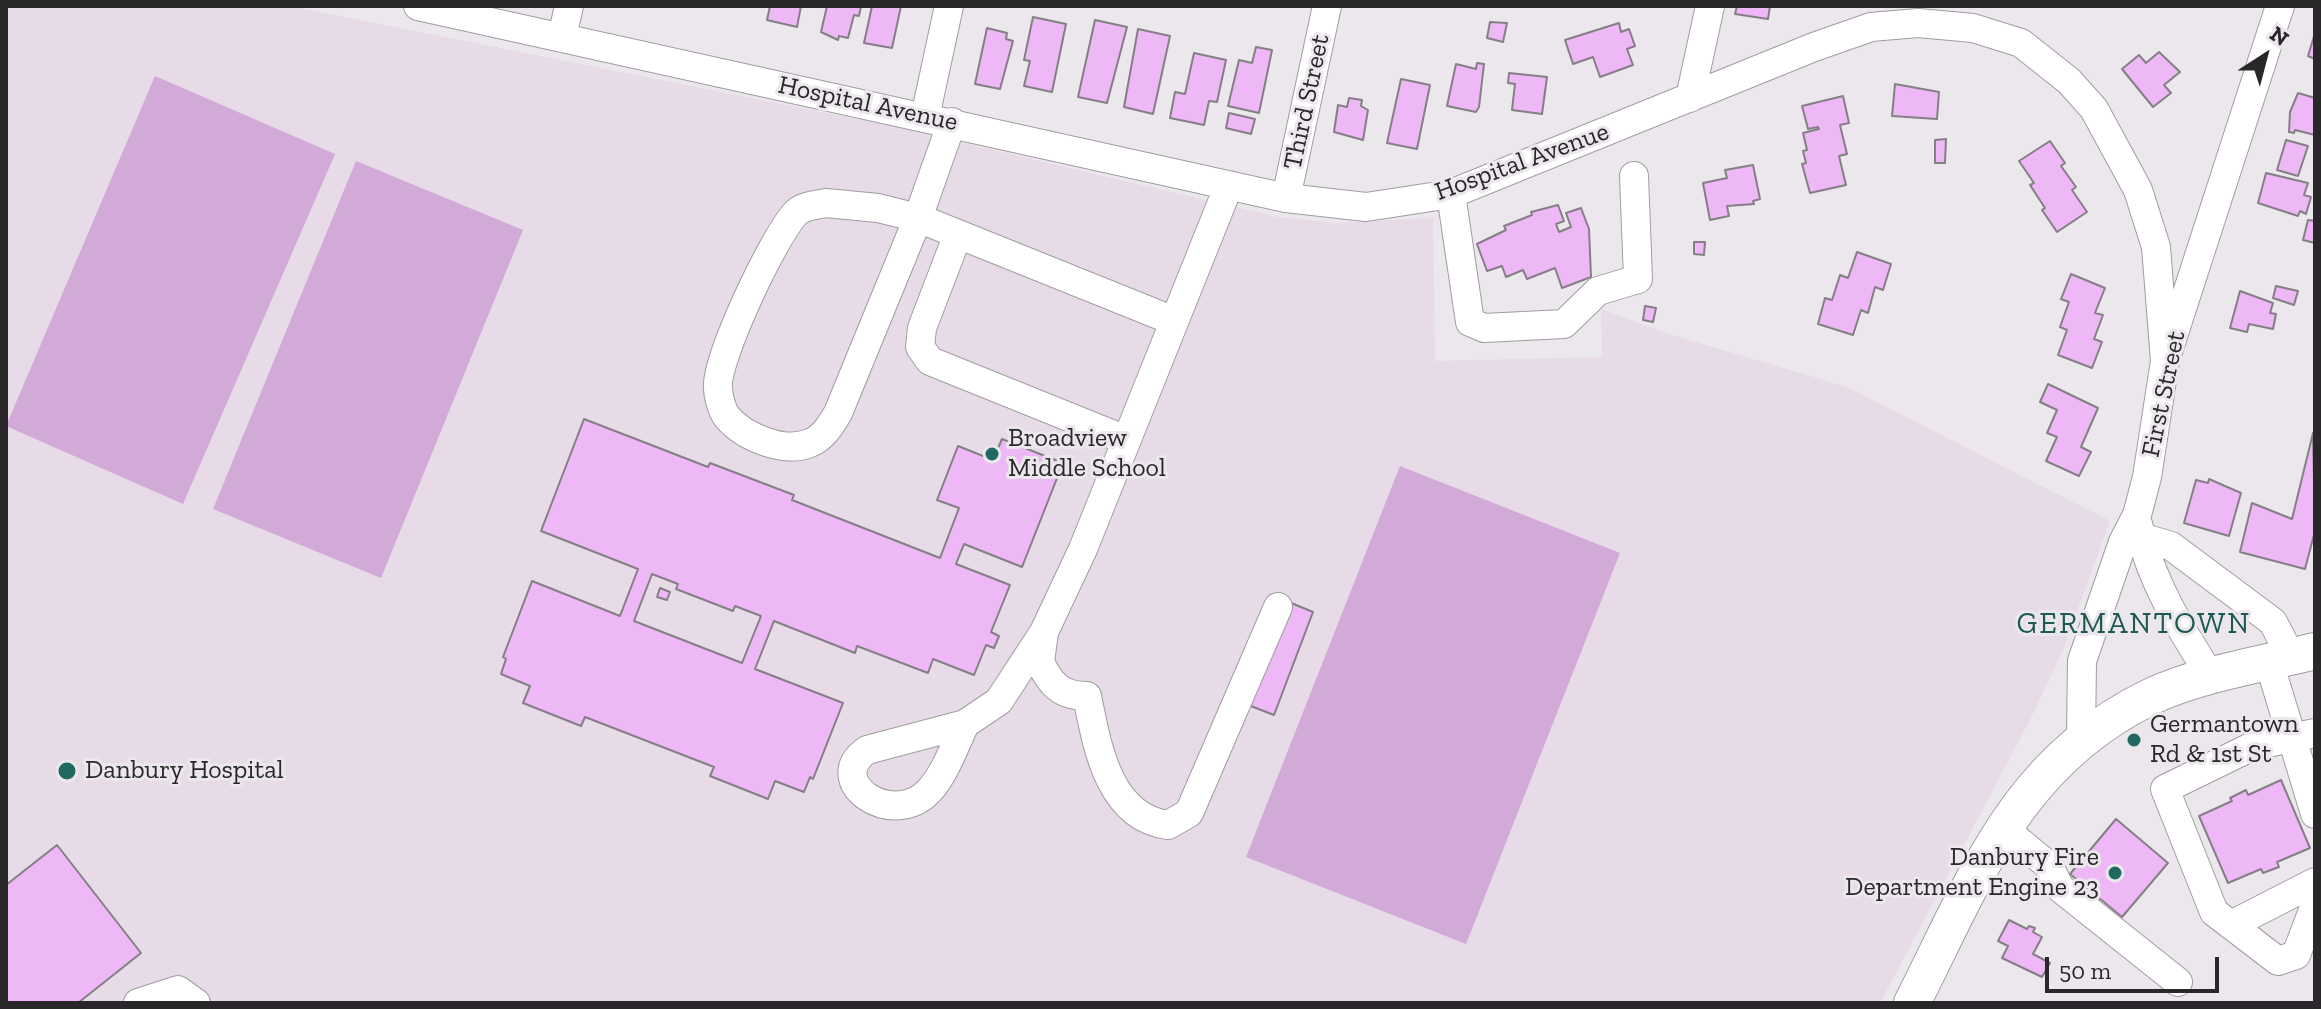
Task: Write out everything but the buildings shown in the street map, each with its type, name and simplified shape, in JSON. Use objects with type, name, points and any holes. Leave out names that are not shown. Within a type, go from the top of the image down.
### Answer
[{"type":"main road","points":[[1912,1003],[2010,816],[2081,738],[2152,696],[2292,657]]},
{"type":"street","name":"Hospital Avenue","points":[[418,6],[1286,198],[1366,207],[1451,194],[1814,47],[1871,27],[1918,23],[1973,28],[2021,43],[2069,81],[2094,109],[2138,190],[2156,247],[2165,361]]},
{"type":"street","points":[[562,37],[569,6]]},
{"type":"street","points":[[949,6],[939,120],[918,218],[838,413],[827,432],[809,444],[783,447],[756,437],[726,416],[717,386],[722,360],[780,231],[800,209],[826,203],[878,208],[918,218],[1174,321]]},
{"type":"street","name":"Third Street","points":[[1286,198],[1327,6]]},
{"type":"street","points":[[1690,98],[1710,6]]},
{"type":"street","name":"First Street","points":[[2081,738],[2082,661],[2123,542],[2139,526],[2165,361],[2280,6]]},
{"type":"street","points":[[1451,194],[1470,322],[1484,328],[1564,324],[1598,291],[1638,279],[1634,176]]},
{"type":"street","points":[[965,724],[999,701],[1044,632],[1083,549],[1229,185]]},
{"type":"street","points":[[958,234],[922,328],[920,347],[930,361],[1126,440]]},
{"type":"street","points":[[2139,526],[2273,622],[2292,657],[2315,814]]},
{"type":"street","points":[[2139,526],[2151,573],[2173,617],[2212,678]]},
{"type":"street","points":[[1044,632],[1040,662],[1059,691],[1071,696],[1087,696],[1100,756],[1123,802],[1144,818],[1168,825],[1189,813],[1278,607]]},
{"type":"street","points":[[2303,735],[2253,746],[2165,789],[2223,919],[2278,961],[2296,955],[2315,905]]},
{"type":"street","points":[[2010,816],[2049,866],[2060,888],[2178,982]]},
{"type":"street","points":[[2223,919],[2315,882]]},
{"type":"street","points":[[138,1003],[178,990],[196,1003]]},
{"type":"shaded area","name":"Broadview Middle School","points":[[6,6],[290,6],[896,127],[1277,217],[1336,223],[1433,218],[1435,361],[1602,357],[1601,309],[1669,334],[1847,387],[2110,521],[2061,655],[2030,720],[1880,1003],[6,1003]]},
{"type":"shaded area","points":[[155,76],[335,154],[183,504],[6,426]]},
{"type":"shaded area","points":[[356,161],[523,230],[381,578],[213,509]]},
{"type":"shaded area","points":[[1400,466],[1620,553],[1466,944],[1246,857]]},
{"type":"place","name":"Broadview Middle School","points":[[992,454]]},
{"type":"place","name":"Germantown Rd & 1st St","points":[[2134,740]]},
{"type":"place","name":"Danbury Hospital","points":[[67,771]]},
{"type":"place","name":"Danbury Fire Department Engine 23","points":[[2115,873]]},
{"type":"district","name":"GERMANTOWN","points":[[2134,624]]}]
